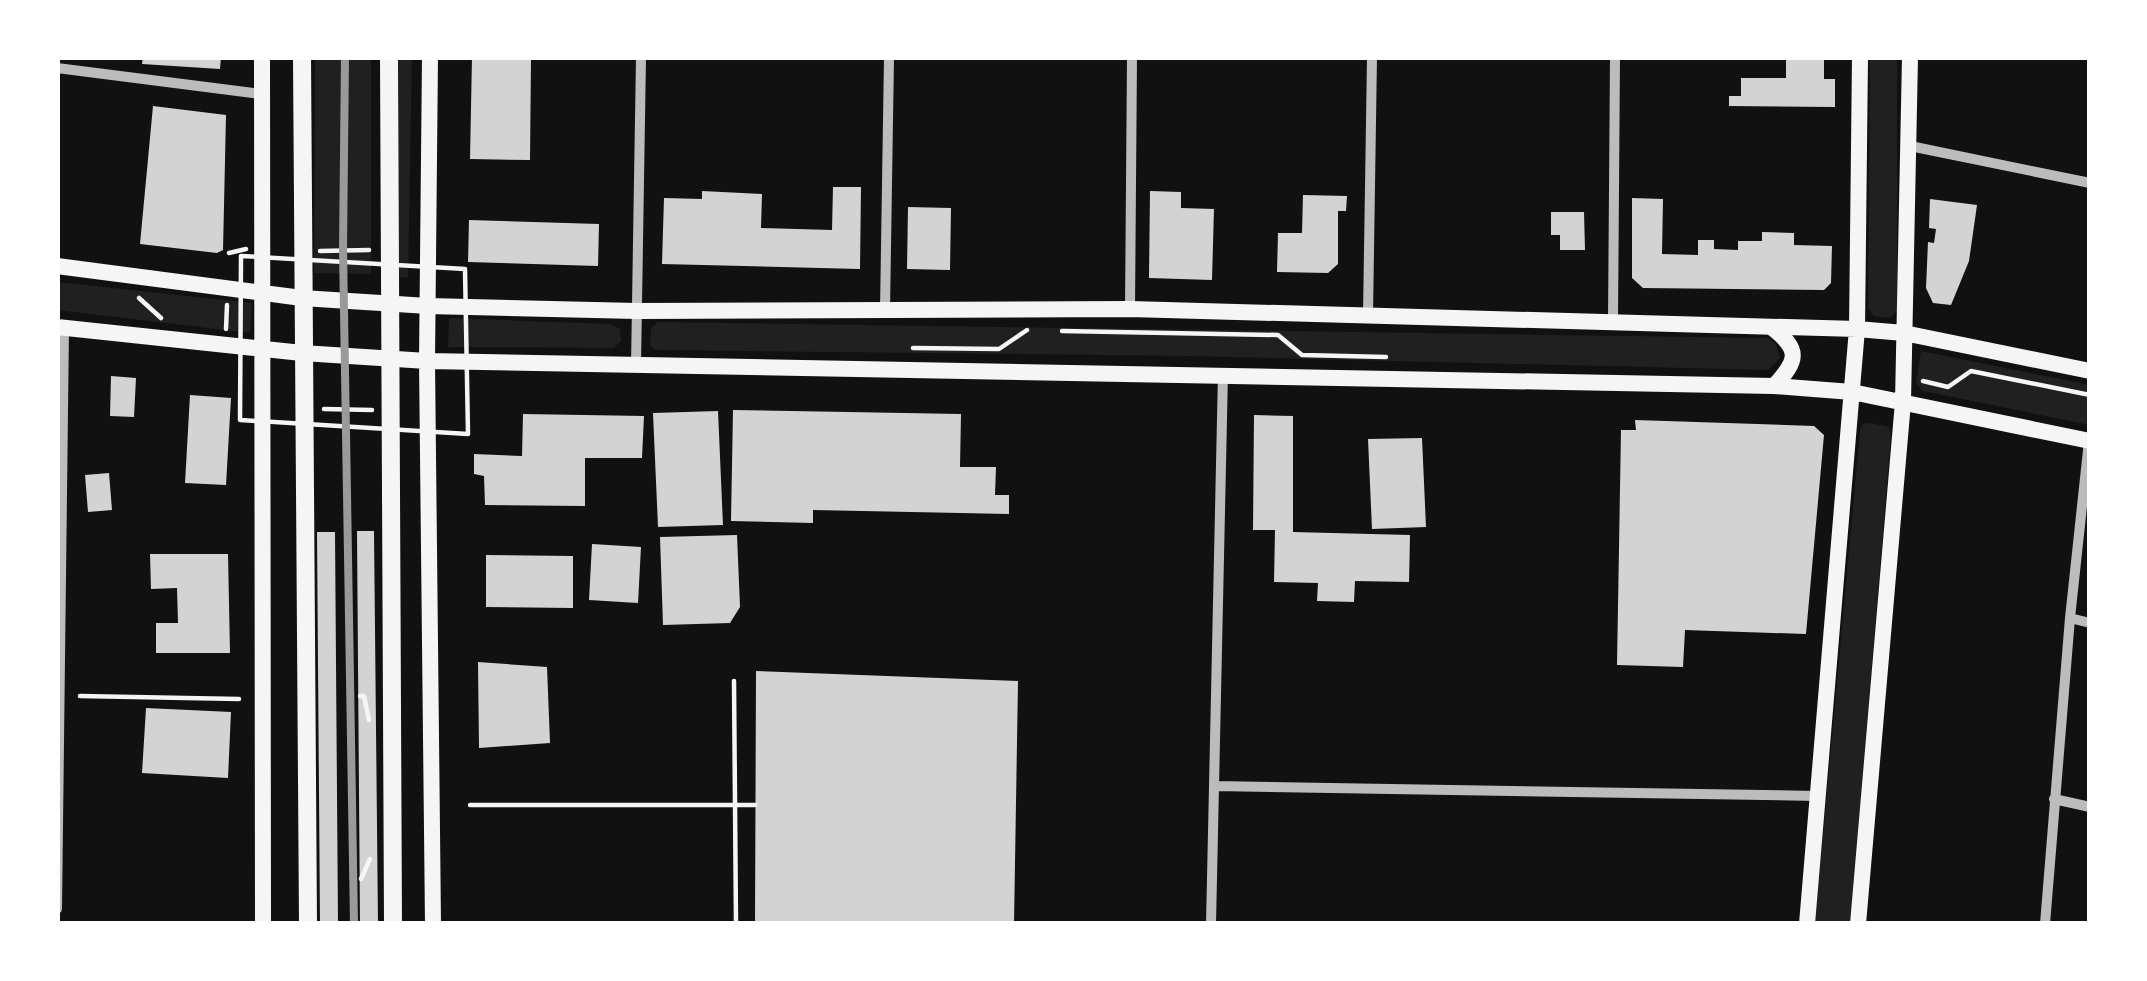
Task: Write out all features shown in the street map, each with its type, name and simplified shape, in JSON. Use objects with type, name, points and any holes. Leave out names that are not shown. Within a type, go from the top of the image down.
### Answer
[{"type":"main road","points":[[262,57],[256,253],[264,293],[263,924]]},
{"type":"main road","points":[[302,57],[311,255],[302,298],[308,924]]},
{"type":"main road","points":[[389,57],[384,258],[391,304],[393,924]]},
{"type":"main road","points":[[430,57],[427,361],[434,924]]},
{"type":"main road","points":[[1807,924],[1857,328],[1860,57]]},
{"type":"main road","points":[[1858,924],[1903,402],[1910,57]]},
{"type":"main road","points":[[57,266],[302,298],[428,306],[637,311],[1130,309],[1857,328],[1904,333],[2090,371]]},
{"type":"main road","points":[[61,327],[241,339],[264,349],[391,360],[1774,386],[1852,392],[2090,441]]},
{"type":"main road","points":[[1771,327],[1789,340],[1794,353],[1790,368],[1774,386]]},
{"type":"street","points":[[637,367],[641,57]]},
{"type":"street","points":[[885,311],[889,57]]},
{"type":"street","points":[[1130,309],[1132,57]]},
{"type":"street","points":[[1368,315],[1372,57]]},
{"type":"street","points":[[1613,320],[1616,57]]},
{"type":"street","points":[[57,68],[261,94]]},
{"type":"street","points":[[1910,146],[2090,183]]},
{"type":"street","points":[[57,909],[61,327]]},
{"type":"street","points":[[1211,924],[1223,373]]},
{"type":"street","points":[[2045,924],[2090,441]]},
{"type":"street","points":[[2070,618],[2090,622]]},
{"type":"street","points":[[1214,787],[1818,796]]},
{"type":"street","points":[[2054,799],[2090,807]]},
{"type":"path","points":[[242,256],[256,253]]},
{"type":"path","points":[[229,254],[384,258],[465,269]]},
{"type":"path","points":[[311,255],[384,258]]},
{"type":"path","points":[[135,294],[166,323]]},
{"type":"path","points":[[226,333],[227,305]]},
{"type":"path","points":[[466,334],[482,323]]},
{"type":"path","points":[[904,348],[999,349],[1025,330],[1278,335],[1302,355],[1396,357]]},
{"type":"path","points":[[240,420],[241,339]]},
{"type":"path","points":[[1903,374],[1948,387],[1971,371],[2090,395]]},
{"type":"path","points":[[318,409],[381,410]]},
{"type":"path","points":[[734,681],[736,924]]},
{"type":"path","points":[[80,696],[239,699]]},
{"type":"path","points":[[360,696],[370,720]]},
{"type":"path","points":[[470,805],[755,805]]},
{"type":"path","points":[[362,879],[370,859]]},
{"type":"shaded area","points":[[315,57],[371,57],[371,274],[314,273]]},
{"type":"shaded area","points":[[399,57],[412,57],[408,277],[396,278]]},
{"type":"shaded area","points":[[1870,57],[1897,57],[1897,311],[1890,318],[1874,316],[1868,308]]},
{"type":"shaded area","points":[[57,282],[252,303],[250,333],[57,310]]},
{"type":"shaded area","points":[[449,318],[611,324],[620,329],[621,341],[614,348],[448,347]]},
{"type":"shaded area","points":[[658,322],[1768,338],[1776,344],[1780,358],[1768,370],[656,350],[650,346],[651,328]]},
{"type":"shaded area","points":[[1921,351],[2090,385],[2090,425],[1923,391],[1916,383]]},
{"type":"shaded area","points":[[1870,423],[1889,427],[1891,436],[1850,924],[1815,924],[1860,430]]},
{"type":"building","points":[[143,57],[221,57],[220,69],[142,64]]},
{"type":"building","points":[[472,57],[531,57],[530,160],[470,159]]},
{"type":"building","points":[[1786,57],[1824,57],[1824,79],[1835,79],[1835,107],[1729,106],[1729,96],[1741,96],[1741,78],[1786,78]]},
{"type":"building","points":[[153,106],[226,115],[223,250],[217,253],[140,244]]},
{"type":"building","points":[[833,187],[861,187],[860,269],[662,264],[664,198],[702,199],[702,191],[762,194],[761,228],[832,230]]},
{"type":"building","points":[[1150,191],[1181,192],[1181,208],[1214,209],[1212,280],[1149,278]]},
{"type":"building","points":[[1303,195],[1347,196],[1346,211],[1338,211],[1338,264],[1328,273],[1277,272],[1278,233],[1302,233]]},
{"type":"building","points":[[1632,198],[1663,199],[1662,254],[1698,255],[1698,240],[1714,240],[1714,249],[1738,250],[1738,241],[1762,241],[1762,232],[1794,233],[1794,245],[1832,246],[1831,283],[1824,290],[1643,288],[1632,278]]},
{"type":"building","points":[[1930,199],[1977,205],[1969,261],[1951,305],[1933,303],[1926,288],[1928,242],[1934,243],[1936,229],[1929,228]]},
{"type":"building","points":[[908,207],[951,208],[950,270],[907,269]]},
{"type":"building","points":[[1551,212],[1584,212],[1585,250],[1560,250],[1560,235],[1551,235]]},
{"type":"building","points":[[469,220],[599,224],[598,266],[468,262]]},
{"type":"building","points":[[111,376],[136,378],[134,417],[110,416]]},
{"type":"building","points":[[190,395],[231,398],[226,485],[185,483]]},
{"type":"building","points":[[733,410],[961,414],[960,467],[996,467],[995,495],[1009,495],[1009,514],[813,510],[813,523],[731,521]]},
{"type":"building","points":[[718,411],[723,525],[658,527],[653,413]]},
{"type":"building","points":[[523,414],[644,416],[642,458],[585,458],[585,506],[485,505],[484,476],[474,474],[474,454],[522,456]]},
{"type":"building","points":[[1254,415],[1293,416],[1293,532],[1410,535],[1409,582],[1355,581],[1354,602],[1317,601],[1318,583],[1274,582],[1275,530],[1253,530]]},
{"type":"building","points":[[1635,420],[1814,426],[1824,435],[1806,634],[1685,630],[1683,667],[1617,665],[1621,430],[1636,430]]},
{"type":"building","points":[[1422,438],[1426,527],[1372,529],[1368,439]]},
{"type":"building","points":[[109,473],[112,510],[88,512],[85,475]]},
{"type":"building","points":[[357,531],[374,531],[378,924],[360,924]]},
{"type":"building","points":[[317,532],[335,532],[338,924],[320,924]]},
{"type":"building","points":[[737,535],[740,607],[730,623],[663,625],[660,537]]},
{"type":"building","points":[[592,544],[641,547],[638,603],[589,600]]},
{"type":"building","points":[[150,554],[228,554],[230,653],[156,653],[156,623],[178,623],[177,588],[151,589]]},
{"type":"building","points":[[486,555],[573,556],[573,608],[486,607]]},
{"type":"building","points":[[478,662],[547,667],[550,743],[479,748]]},
{"type":"building","points":[[756,671],[1018,681],[1014,924],[755,924]]},
{"type":"building","points":[[146,708],[231,712],[228,778],[142,773]]},
{"type":"railway","points":[[345,57],[343,249],[354,924]]}]
